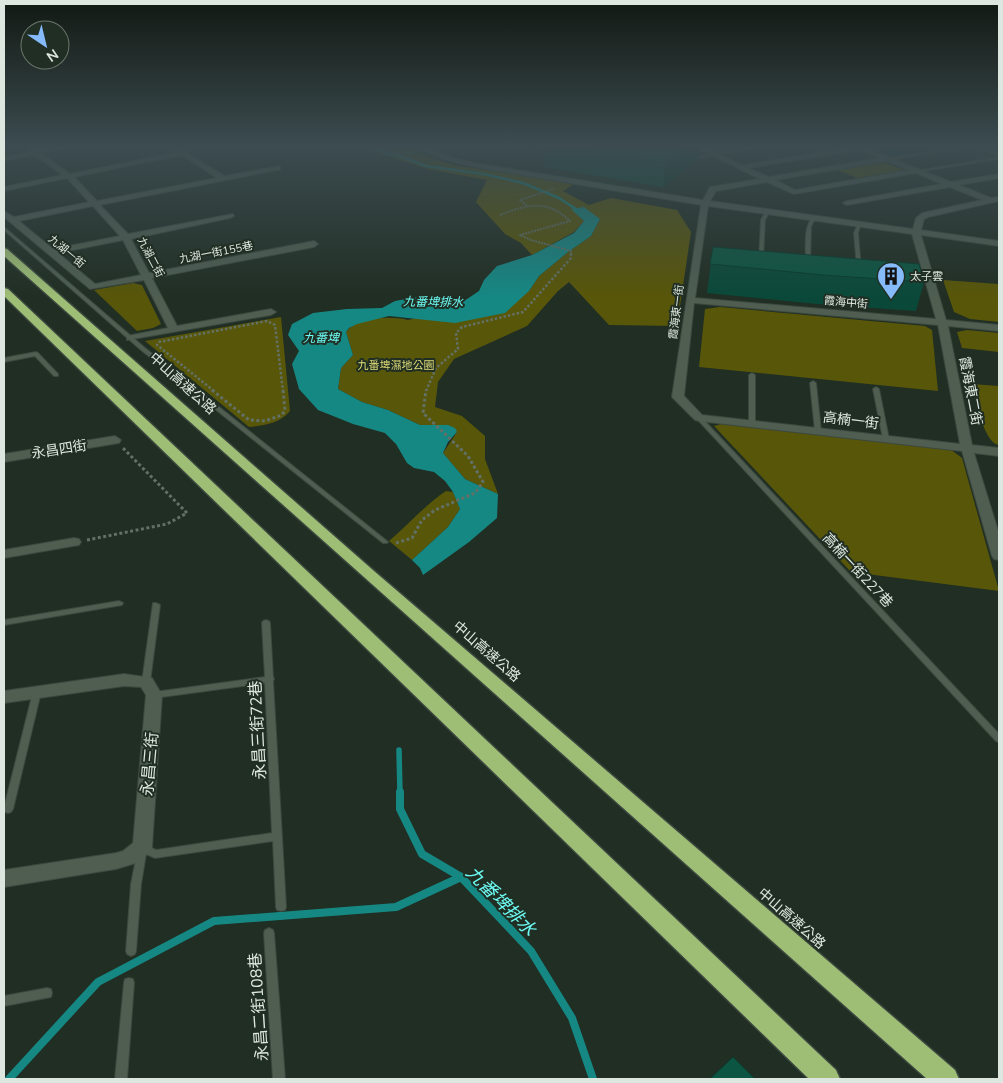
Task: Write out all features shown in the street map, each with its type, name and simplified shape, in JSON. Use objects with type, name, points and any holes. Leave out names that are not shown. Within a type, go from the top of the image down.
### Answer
[{"type":"highway","name":"中山高速公路","points":[[4,251],[368,574],[946,1079]]},
{"type":"highway","points":[[4,291],[827,1079]]},
{"type":"street","name":"九湖二街","points":[[90,197],[126,237],[148,276],[174,330]]},
{"type":"street","points":[[12,220],[133,197]]},
{"type":"street","points":[[666,197],[999,243]]},
{"type":"street","points":[[705,203],[709,197]]},
{"type":"street","points":[[847,203],[882,197]]},
{"type":"street","points":[[983,197],[997,202]]},
{"type":"street","points":[[916,232],[920,218],[925,215],[997,202]]},
{"type":"street","name":"霞海東一街","points":[[699,418],[678,397],[705,203]]},
{"type":"street","name":"九湖一街","points":[[4,213],[93,286]]},
{"type":"street","points":[[52,252],[230,216]]},
{"type":"street","name":"霞海東二街","points":[[916,232],[942,323],[967,449],[999,556]]},
{"type":"street","name":"九湖一街155巷","points":[[93,286],[314,244]]},
{"type":"street","name":"霞海中街","points":[[690,300],[999,328]]},
{"type":"street","points":[[131,338],[271,312]]},
{"type":"street","name":"高楠一街","points":[[699,418],[999,452]]},
{"type":"street","name":"永昌四街","points":[[4,458],[115,440]]},
{"type":"street","points":[[4,554],[74,542]]},
{"type":"street","points":[[4,697],[124,680],[150,689]]},
{"type":"street","name":"永昌三街","points":[[142,847],[150,689]]},
{"type":"street","points":[[4,879],[116,861],[130,857],[142,847]]},
{"type":"lane","points":[[760,265],[763,220],[768,211]]},
{"type":"lane","points":[[808,270],[809,226],[813,218]]},
{"type":"lane","points":[[859,224],[856,233],[860,272]]},
{"type":"lane","points":[[4,228],[131,338],[385,542]]},
{"type":"lane","points":[[4,360],[36,354],[56,375]]},
{"type":"lane","points":[[752,375],[752,424]]},
{"type":"lane","points":[[813,383],[818,432]]},
{"type":"lane","points":[[876,389],[886,439]]},
{"type":"lane","name":"高楠一街227巷","points":[[699,418],[999,738]]},
{"type":"lane","points":[[4,623],[119,603]]},
{"type":"lane","points":[[156,605],[150,689],[270,678]]},
{"type":"lane","name":"永昌三街72巷","points":[[266,623],[281,907]]},
{"type":"lane","points":[[8,809],[37,692]]},
{"type":"lane","points":[[131,951],[136,884],[142,847],[155,854],[278,836]]},
{"type":"lane","name":"永昌二街108巷","points":[[269,933],[279,1079]]},
{"type":"lane","points":[[122,1079],[129,982]]},
{"type":"lane","points":[[4,1001],[47,993]]},
{"type":"path","points":[[528,206],[520,200],[532,197]]},
{"type":"path","points":[[385,542],[395,544],[412,538],[422,520],[435,510],[475,493],[483,482],[476,468],[460,448],[423,412],[426,383],[444,357],[458,350],[456,333],[462,327],[522,312],[529,307],[571,258],[571,251],[561,246],[528,239],[520,235],[570,222],[552,206],[528,206],[500,215]]},
{"type":"path","points":[[268,321],[274,323],[285,410],[282,415],[265,421],[249,420],[157,345],[159,342],[197,334],[268,321]]},
{"type":"path","points":[[74,542],[167,524],[187,513],[115,440]]},
{"type":"green space","name":"九番埤濕地公園","points":[[479,197],[573,197],[589,205],[611,198],[677,210],[691,232],[677,326],[609,325],[569,282],[558,291],[527,326],[454,359],[438,382],[435,407],[462,416],[485,436],[485,459],[498,494],[465,479],[443,453],[457,432],[448,425],[420,425],[388,410],[362,402],[338,389],[341,368],[353,355],[346,332],[351,327],[375,318],[408,320],[529,291],[539,276],[591,236],[600,219],[572,209],[584,221],[574,232],[532,255],[521,243],[505,234],[476,202]]},
{"type":"green space","points":[[943,280],[999,284],[999,322],[970,319],[954,312]]},
{"type":"green space","points":[[133,283],[142,285],[161,324],[153,328],[137,331],[94,290]]},
{"type":"green space","points":[[720,307],[925,326],[932,330],[938,391],[699,367],[705,309]]},
{"type":"green space","points":[[281,317],[290,411],[281,419],[261,425],[249,427],[145,341]]},
{"type":"green space","points":[[967,330],[999,333],[999,352],[962,348],[957,332]]},
{"type":"green space","points":[[972,384],[999,386],[999,445],[993,442],[984,429]]},
{"type":"green space","points":[[721,424],[950,449],[962,458],[999,591],[851,572],[714,426]]},
{"type":"green space","points":[[446,491],[453,492],[460,509],[448,527],[412,560],[389,541],[431,502]]},
{"type":"water","name":"九番埤","points":[[584,207],[600,219],[591,236],[539,276],[529,291],[505,313],[455,323],[389,316],[357,324],[346,332],[353,355],[341,368],[338,389],[362,402],[388,410],[420,425],[448,425],[455,428],[457,432],[448,442],[443,453],[465,479],[498,494],[497,518],[469,542],[423,575],[420,568],[412,560],[448,527],[460,509],[453,492],[445,481],[434,472],[414,468],[407,463],[396,444],[385,433],[353,424],[318,410],[299,389],[292,364],[299,351],[288,335],[292,324],[313,313],[347,309],[382,308],[395,301],[417,297],[438,305],[458,305],[479,291],[484,280],[497,266],[532,255],[574,233],[584,221],[571,209]]},
{"type":"building","points":[[713,247],[919,264],[924,282],[710,264]]},
{"type":"building","points":[[733,1057],[755,1079],[710,1079]]},
{"type":"waterway","name":"九番埤排水","points":[[555,197],[579,211]]},
{"type":"waterway","name":"九番埤排水","points":[[399,750],[400,794]]},
{"type":"waterway","name":"九番埤排水","points":[[400,794],[400,809],[422,854],[461,877]]},
{"type":"waterway","points":[[9,1079],[98,982],[214,921],[396,907],[461,877]]},
{"type":"waterway","name":"九番埤排水","points":[[461,877],[531,951],[572,1018],[593,1079]]},
{"type":"place","name":"太子雲","points":[[891,300]]}]
